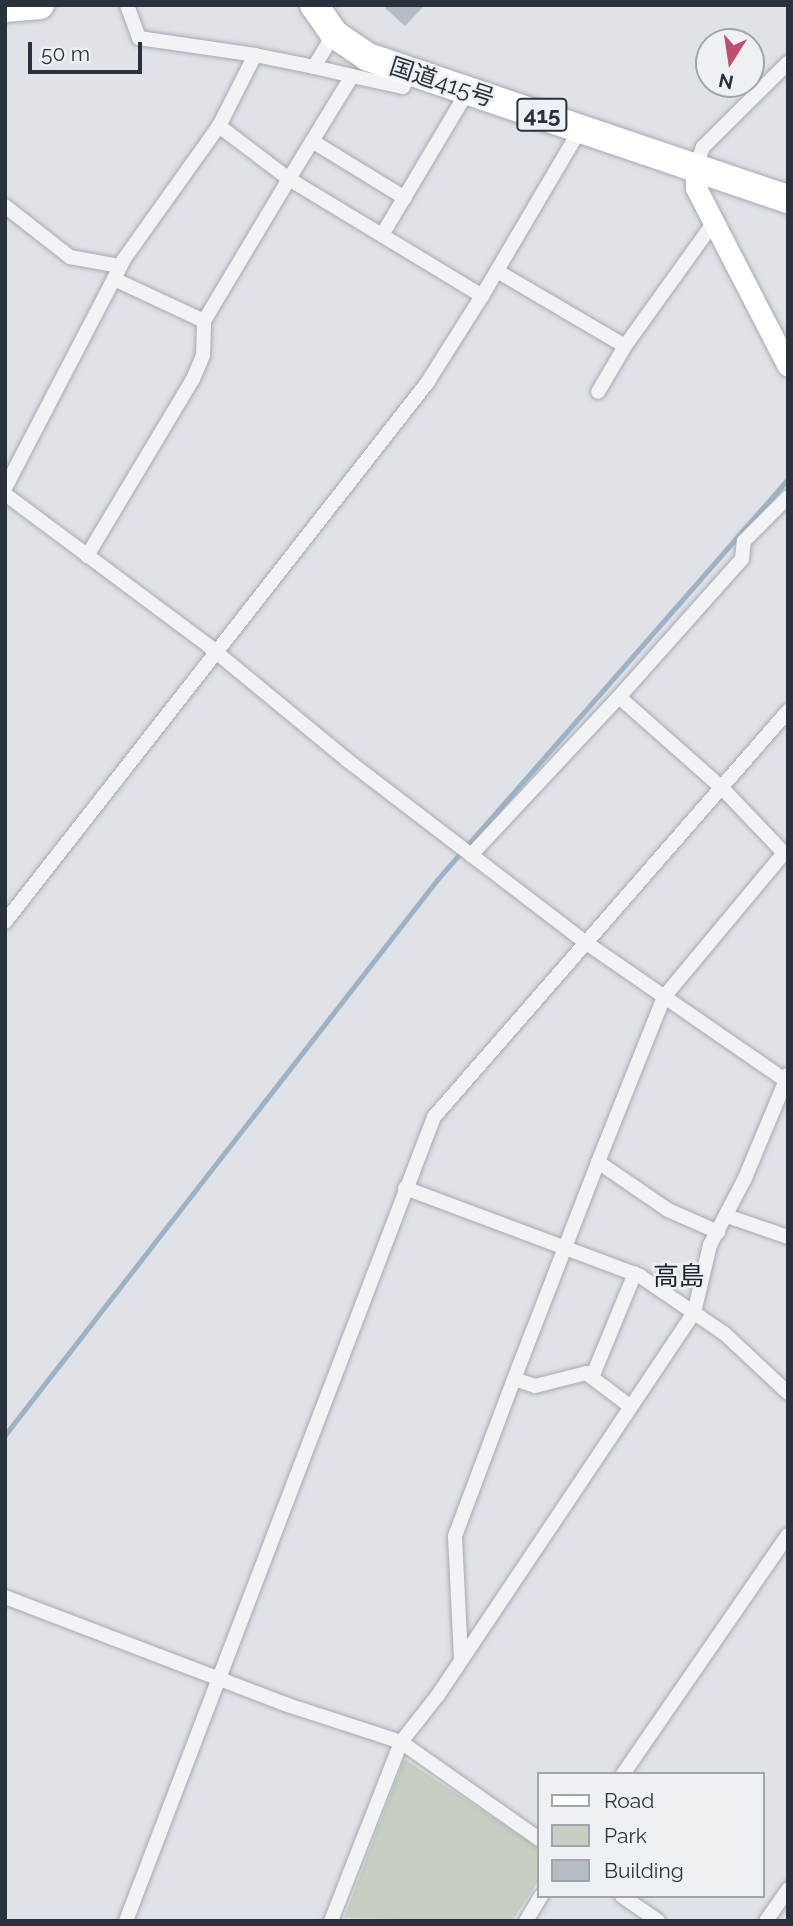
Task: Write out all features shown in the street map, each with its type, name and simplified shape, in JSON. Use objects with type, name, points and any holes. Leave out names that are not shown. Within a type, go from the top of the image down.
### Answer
[{"type":"highway","points":[[5,8],[40,5]]},
{"type":"highway","name":"国道415号","points":[[314,5],[334,34],[368,57],[788,199]]},
{"type":"street","points":[[127,5],[139,38],[255,55],[403,87],[410,73]]},
{"type":"street","points":[[314,66],[334,34]]},
{"type":"street","points":[[5,488],[117,272],[219,126],[255,55]]},
{"type":"street","points":[[787,363],[696,188],[696,167],[703,147],[788,63]]},
{"type":"street","points":[[87,556],[193,379],[203,355],[204,321],[352,76]]},
{"type":"street","points":[[382,235],[468,91]]},
{"type":"street","points":[[219,126],[289,179],[482,296]]},
{"type":"street","points":[[5,922],[427,383],[498,271],[581,128]]},
{"type":"street","points":[[312,141],[405,198]]},
{"type":"street","points":[[5,206],[70,257],[117,272],[204,321]]},
{"type":"street","points":[[598,392],[625,346],[714,222]]},
{"type":"street","points":[[498,271],[625,346]]},
{"type":"street","points":[[5,494],[216,652],[585,942],[786,1078],[727,1216],[710,1245],[694,1313],[461,1659],[401,1742],[331,1921]]},
{"type":"street","points":[[471,855],[619,697],[742,559],[744,541],[788,497]]},
{"type":"street","points":[[461,1659],[455,1536],[664,997],[787,853],[722,788],[619,697]]},
{"type":"street","points":[[126,1921],[434,1117],[788,711]]},
{"type":"street","points":[[598,1162],[668,1210],[718,1232]]},
{"type":"street","points":[[405,1188],[635,1273],[725,1334],[788,1393]]},
{"type":"street","points":[[727,1216],[788,1237]]},
{"type":"street","points":[[593,1375],[635,1273]]},
{"type":"street","points":[[514,1379],[535,1386],[567,1374],[593,1375],[631,1407]]},
{"type":"street","points":[[624,1772],[788,1535]]},
{"type":"street","points":[[5,1597],[220,1678],[401,1742],[538,1838]]},
{"type":"street","points":[[766,1921],[788,1889]]},
{"type":"street","points":[[526,1921],[540,1898]]},
{"type":"street","points":[[625,1898],[658,1921]]},
{"type":"green space","points":[[404,1759],[538,1847],[538,1882],[512,1921],[344,1918]]},
{"type":"building","points":[[388,5],[425,5],[405,26],[385,8]]},
{"type":"waterway","points":[[5,1435],[437,880],[788,479]]},
{"type":"district","name":"高島","points":[[679,1277]]}]
